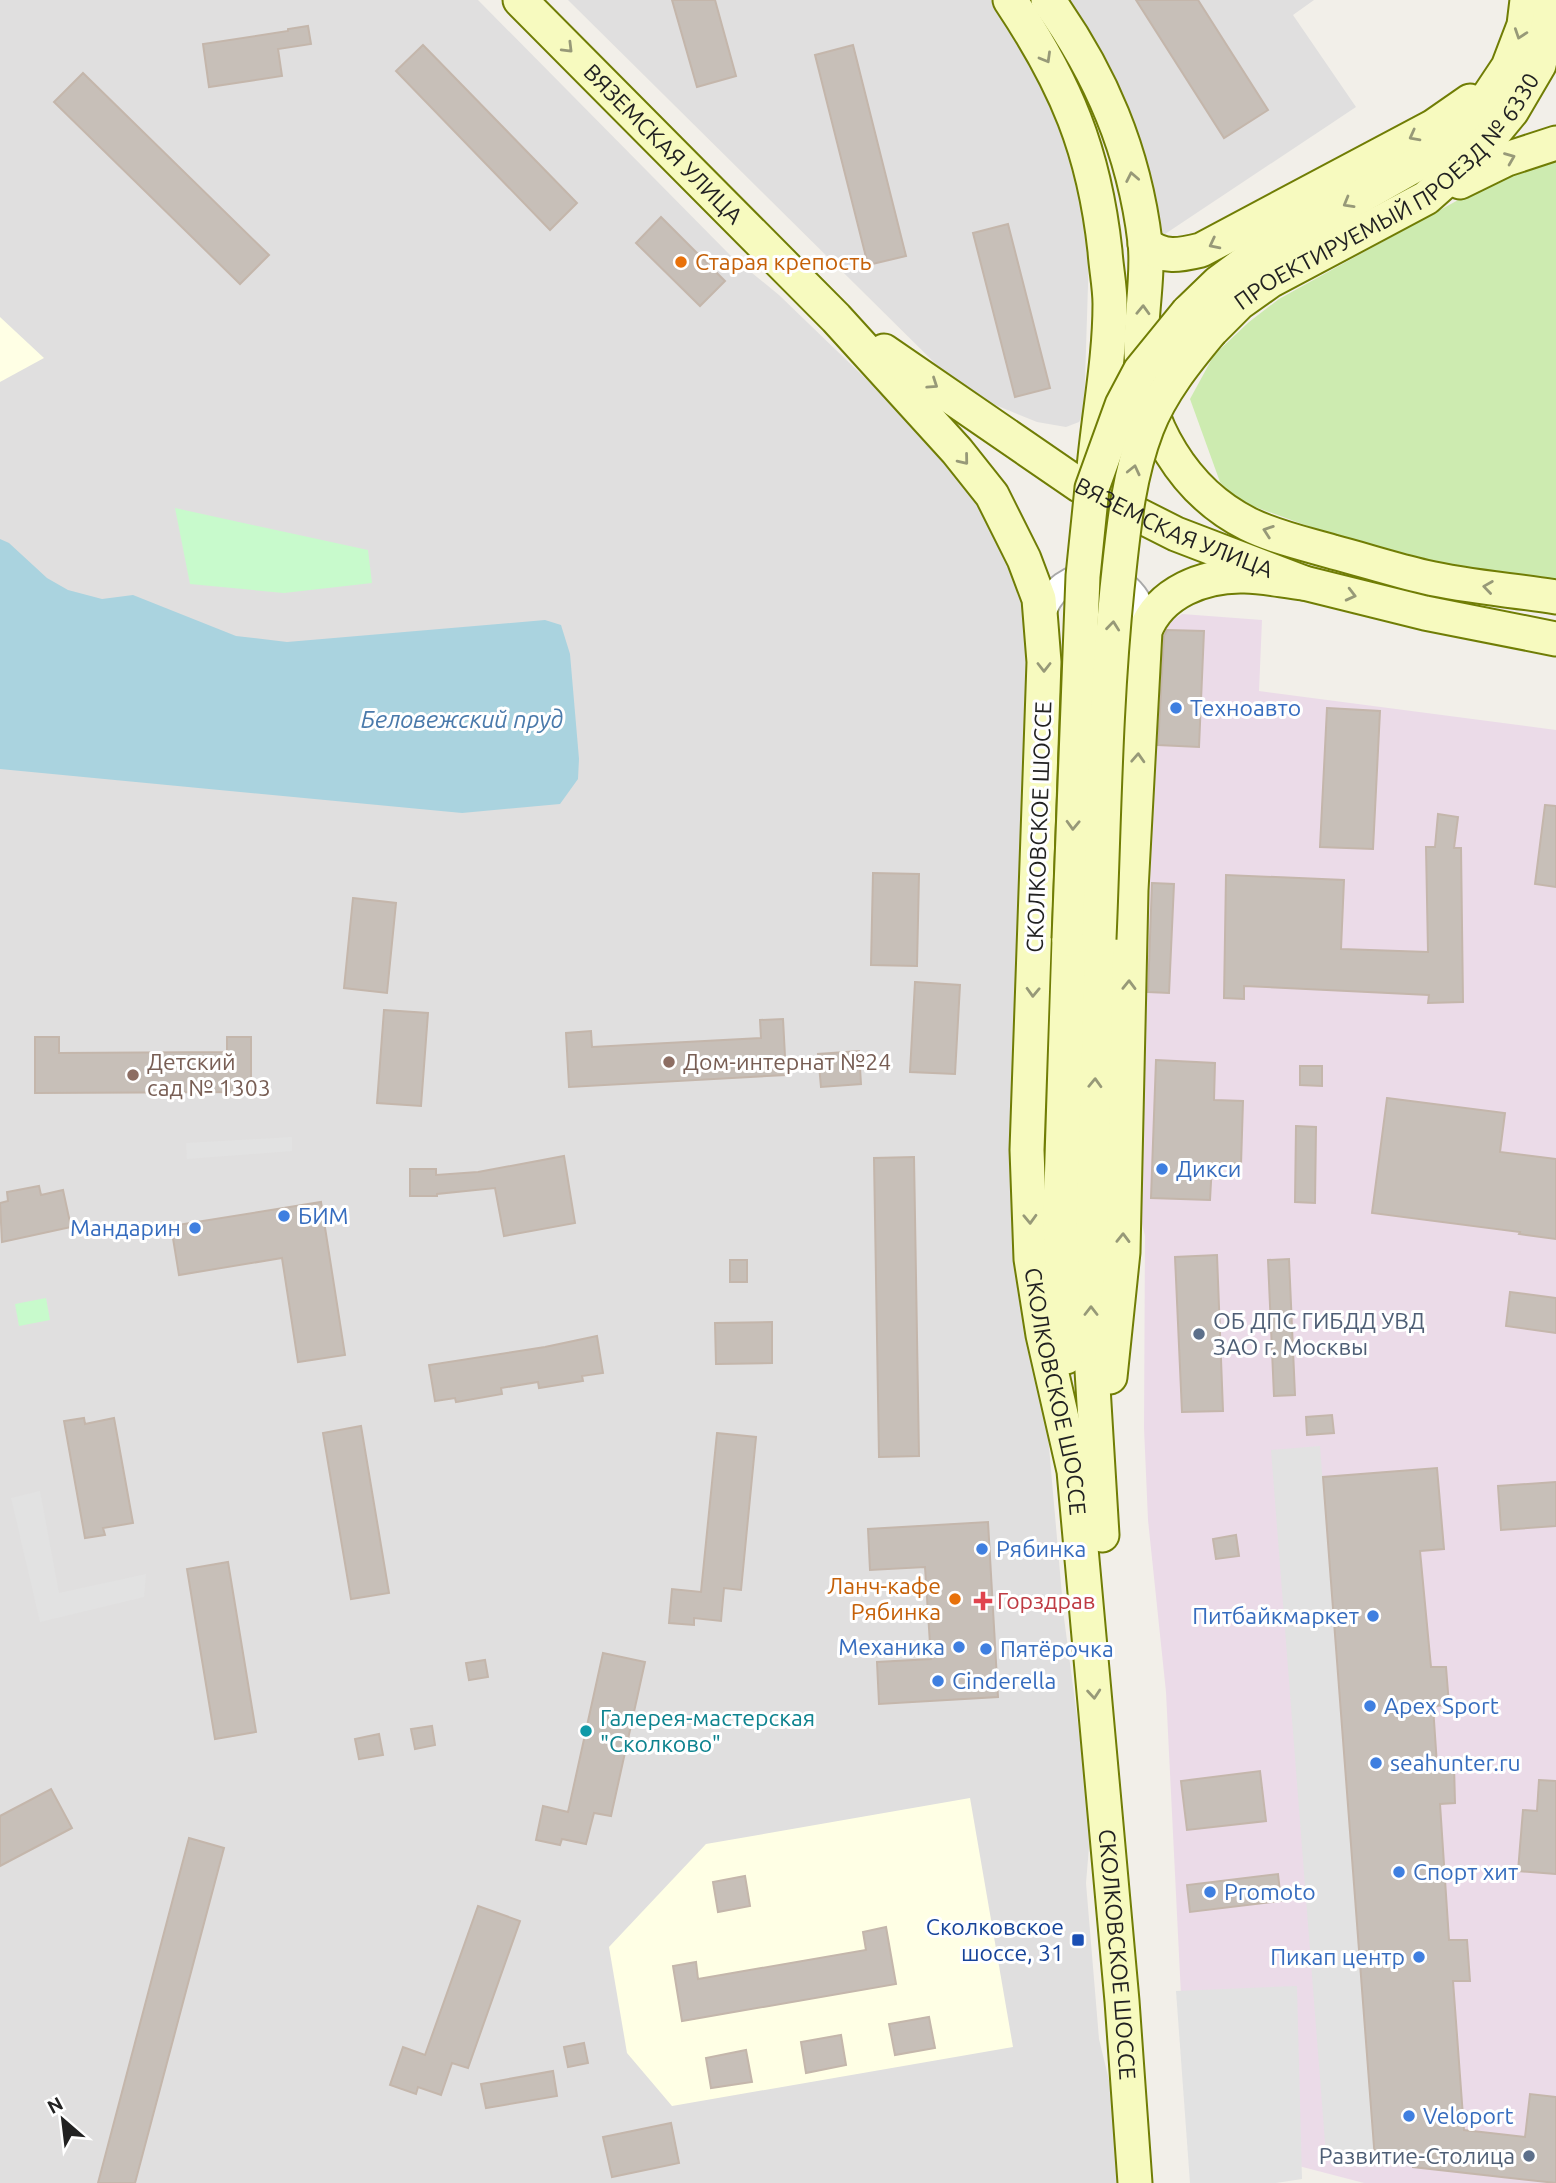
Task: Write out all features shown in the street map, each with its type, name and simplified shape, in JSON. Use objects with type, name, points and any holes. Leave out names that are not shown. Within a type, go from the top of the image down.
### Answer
[{"type":"main road","name":"ВЯЗЕМСКАЯ УЛИЦА","points":[[520,0],[836,318],[957,451],[992,495],[1018,547],[1040,610]]},
{"type":"main road","points":[[1010,0],[1049,63],[1070,104],[1086,147],[1095,180],[1110,302],[1107,358],[1083,576],[1084,939],[1092,1215],[1091,1354],[1102,1526]]},
{"type":"main road","points":[[1048,0],[1086,58],[1128,152],[1145,244],[1141,354],[1146,394],[1156,426],[1179,465],[1211,499],[1248,524],[1309,545],[1427,578],[1556,597]]},
{"type":"main road","name":"ПРОЕКТИРУЕМЫЙ ПРОЕЗД № 6330","points":[[1199,322],[1218,283],[1249,260],[1442,150],[1470,124],[1508,67],[1524,25],[1527,0]]},
{"type":"main road","name":"ПРОЕКТИРУЕМЫЙ ПРОЕЗД № 6330","points":[[1199,322],[1239,303],[1270,281],[1426,198],[1479,151],[1512,111],[1539,65],[1554,0]]},
{"type":"main road","points":[[1145,244],[1164,255],[1177,256],[1201,250],[1434,126],[1468,102],[1508,67]]},
{"type":"main road","points":[[1426,198],[1507,159],[1556,143]]},
{"type":"main road","name":"ВЯЗЕМСКАЯ УЛИЦА","points":[[836,318],[1079,485],[1176,534],[1304,583],[1425,614],[1556,639]]},
{"type":"main road","points":[[1092,488],[1122,405],[1140,371],[1199,322]]},
{"type":"main road","points":[[1074,1471],[1059,1220],[1110,659],[1128,500],[1137,458],[1147,426],[1199,322]]},
{"type":"main road","points":[[1102,1526],[1108,1392],[1123,1252],[1131,890],[1146,631],[1158,607],[1180,591],[1207,580],[1243,576],[1304,583]]},
{"type":"main road","name":"СКОЛКОВСКОЕ ШОССЕ","points":[[1040,610],[1044,662],[1027,1150],[1031,1259],[1044,1335],[1074,1471],[1122,2001],[1135,2183]]},
{"type":"main road","name":"СКОЛКОВСКОЕ ШОССЕ","points":[[1102,1526],[1156,2183]]},
{"type":"street","points":[[1040,610],[1057,590],[1072,579],[1098,575],[1116,579],[1131,590],[1144,613],[1146,631]]},
{"type":"shaded area","points":[[0,0],[478,0],[730,255],[779,295],[949,459],[1004,539],[1034,626],[1046,1413],[1064,1618],[1091,1823],[1086,1883],[1099,2039],[1113,2097],[1120,2183],[0,2183]]},
{"type":"shaded area","points":[[568,0],[991,0],[1020,42],[1055,107],[1079,177],[1089,252],[1084,413],[1079,422],[1066,427],[1037,422],[988,402],[953,381]]},
{"type":"shaded area","points":[[1067,0],[1314,0],[1293,15],[1356,107],[1162,236],[1143,148],[1114,83]]},
{"type":"shaded area","points":[[0,317],[44,358],[0,382]]},
{"type":"shaded area","points":[[1182,614],[1262,620],[1259,691],[1556,730],[1556,2183],[1364,2183],[1188,2137],[1166,1692],[1148,1520],[1144,1428],[1145,1236],[1131,1178],[1157,631]]},
{"type":"shaded area","points":[[292,1137],[292,1151],[187,1159],[186,1143]]},
{"type":"shaded area","points":[[1320,1446],[1374,2151],[1326,2155],[1271,1450]]},
{"type":"shaded area","points":[[40,1491],[59,1593],[146,1574],[144,1597],[40,1622],[11,1498]]},
{"type":"shaded area","points":[[970,1798],[1013,2047],[672,2106],[627,2053],[609,1947],[706,1844]]},
{"type":"shaded area","points":[[1297,1986],[1302,2179],[1276,2183],[1190,2183],[1176,1991]]},
{"type":"green space","points":[[1556,155],[1556,583],[1363,546],[1236,500],[1220,482],[1190,399],[1214,355],[1249,322],[1279,299],[1478,189]]},
{"type":"green space","points":[[175,508],[368,550],[372,583],[284,593],[190,584]]},
{"type":"green space","points":[[46,1298],[50,1320],[19,1326],[15,1304]]},
{"type":"water","name":"Беловежский пруд","points":[[0,539],[9,543],[47,578],[68,590],[102,599],[133,595],[236,636],[287,642],[545,620],[561,625],[570,654],[579,759],[578,779],[560,804],[462,813],[0,769]]},
{"type":"building","points":[[672,0],[715,0],[736,76],[697,87]]},
{"type":"building","points":[[1136,0],[1198,0],[1268,110],[1224,138]]},
{"type":"building","points":[[308,26],[311,44],[278,49],[282,76],[209,87],[203,44]]},
{"type":"building","points":[[423,45],[577,203],[550,230],[396,71]]},
{"type":"building","points":[[853,45],[906,256],[868,265],[815,55]]},
{"type":"building","points":[[83,73],[269,255],[240,284],[54,102]]},
{"type":"building","name":"Старая крепость","points":[[661,217],[725,281],[700,306],[636,243]]},
{"type":"building","points":[[1008,224],[1050,388],[1015,397],[973,233]]},
{"type":"building","points":[[1167,630],[1204,631],[1199,747],[1158,745],[1164,636]]},
{"type":"building","points":[[1327,708],[1380,711],[1373,849],[1320,847]]},
{"type":"building","points":[[1545,805],[1556,806],[1556,887],[1535,884]]},
{"type":"building","points":[[1438,814],[1458,817],[1454,848],[1461,848],[1463,1002],[1428,1003],[1429,995],[1244,986],[1244,999],[1224,998],[1226,875],[1344,880],[1341,949],[1428,952],[1426,847],[1435,847]]},
{"type":"building","points":[[873,873],[919,874],[917,966],[871,965]]},
{"type":"building","points":[[1152,883],[1174,884],[1169,993],[1148,992]]},
{"type":"building","points":[[353,898],[396,903],[387,993],[344,988]]},
{"type":"building","points":[[915,982],[960,985],[955,1074],[910,1072]]},
{"type":"building","points":[[384,1010],[428,1013],[421,1106],[377,1103]]},
{"type":"building","points":[[783,1019],[786,1075],[569,1087],[566,1033],[591,1031],[592,1047],[761,1038],[760,1020]]},
{"type":"building","points":[[35,1037],[59,1037],[59,1053],[227,1052],[227,1037],[251,1037],[251,1092],[35,1093]]},
{"type":"building","points":[[859,1051],[861,1084],[821,1087],[818,1054]]},
{"type":"building","points":[[1156,1060],[1215,1063],[1214,1100],[1243,1101],[1241,1165],[1212,1164],[1210,1200],[1151,1198]]},
{"type":"building","points":[[1300,1066],[1322,1066],[1322,1086],[1300,1085]]},
{"type":"building","points":[[1387,1098],[1505,1113],[1500,1152],[1556,1159],[1556,1239],[1372,1213]]},
{"type":"building","points":[[1296,1126],[1316,1127],[1315,1203],[1295,1202]]},
{"type":"building","points":[[564,1156],[575,1223],[504,1236],[495,1188],[437,1196],[410,1196],[410,1169],[436,1169],[436,1175],[478,1172]]},
{"type":"building","points":[[914,1157],[919,1456],[879,1457],[874,1158]]},
{"type":"building","points":[[39,1186],[41,1195],[63,1190],[71,1227],[2,1242],[0,1203],[8,1201],[7,1192]]},
{"type":"building","points":[[321,1202],[345,1355],[298,1362],[282,1258],[179,1275],[171,1226]]},
{"type":"building","name":"ОБ ДПС ГИБДД УВД ЗАО г. Москвы","points":[[1217,1255],[1223,1411],[1182,1412],[1175,1257]]},
{"type":"building","points":[[1289,1259],[1295,1395],[1274,1396],[1268,1260]]},
{"type":"building","points":[[730,1260],[747,1260],[747,1282],[730,1282]]},
{"type":"building","points":[[1510,1292],[1556,1298],[1556,1333],[1506,1326]]},
{"type":"building","points":[[772,1322],[772,1363],[716,1364],[715,1323]]},
{"type":"building","points":[[597,1336],[603,1373],[582,1376],[583,1381],[539,1388],[538,1382],[501,1388],[502,1394],[456,1402],[455,1398],[435,1401],[429,1365]]},
{"type":"building","points":[[1332,1415],[1334,1433],[1307,1435],[1306,1417]]},
{"type":"building","points":[[84,1418],[85,1424],[114,1418],[133,1523],[103,1528],[105,1535],[85,1538],[64,1421]]},
{"type":"building","points":[[361,1426],[389,1593],[351,1599],[323,1433]]},
{"type":"building","points":[[717,1433],[756,1437],[741,1590],[724,1588],[721,1621],[694,1618],[694,1625],[669,1623],[672,1589],[701,1592]]},
{"type":"building","name":"Спорт хит","points":[[1437,1468],[1444,1549],[1420,1551],[1431,1667],[1446,1667],[1449,1705],[1433,1706],[1437,1765],[1454,1765],[1455,1803],[1440,1804],[1449,1940],[1467,1940],[1470,1981],[1453,1981],[1464,2130],[1525,2137],[1530,2094],[1556,2097],[1556,2183],[1413,2167],[1413,2157],[1375,2160],[1323,1477]]},
{"type":"building","points":[[1556,1482],[1556,1526],[1501,1530],[1498,1486]]},
{"type":"building","points":[[988,1522],[998,1697],[879,1704],[877,1662],[931,1659],[925,1567],[870,1570],[868,1529]]},
{"type":"building","points":[[1236,1535],[1239,1556],[1216,1559],[1213,1539]]},
{"type":"building","points":[[228,1562],[256,1732],[215,1739],[187,1569]]},
{"type":"building","points":[[603,1653],[645,1662],[611,1816],[594,1813],[586,1844],[562,1839],[560,1845],[536,1840],[543,1806],[568,1812]]},
{"type":"building","points":[[485,1660],[488,1677],[469,1680],[466,1663]]},
{"type":"building","points":[[432,1726],[435,1745],[415,1749],[411,1729]]},
{"type":"building","points":[[379,1734],[383,1755],[359,1759],[355,1739]]},
{"type":"building","points":[[1260,1771],[1266,1821],[1187,1830],[1181,1781]]},
{"type":"building","points":[[1539,1780],[1556,1781],[1556,1874],[1518,1871],[1523,1810],[1537,1811]]},
{"type":"building","points":[[51,1789],[72,1828],[0,1866],[0,1816]]},
{"type":"building","points":[[189,1838],[224,1848],[135,2183],[98,2183]]},
{"type":"building","points":[[1278,1874],[1281,1901],[1190,1912],[1187,1885]]},
{"type":"building","points":[[745,1876],[750,1906],[718,1912],[713,1882]]},
{"type":"building","points":[[478,1906],[520,1921],[468,2068],[452,2063],[441,2095],[418,2087],[416,2094],[390,2085],[403,2047],[425,2055]]},
{"type":"building","points":[[886,1927],[896,1984],[682,2021],[673,1966],[696,1962],[698,1979],[866,1950],[863,1932]]},
{"type":"building","points":[[929,2017],[935,2048],[895,2055],[889,2024]]},
{"type":"building","points":[[841,2035],[846,2065],[806,2073],[801,2042]]},
{"type":"building","points":[[584,2043],[588,2063],[568,2067],[564,2047]]},
{"type":"building","points":[[746,2050],[752,2082],[711,2088],[706,2058]]},
{"type":"building","points":[[553,2071],[557,2096],[486,2108],[481,2084]]},
{"type":"building","points":[[671,2123],[679,2163],[612,2177],[603,2137]]},
{"type":"place","name":"Старая крепость","points":[[681,262]]},
{"type":"place","name":"Техноавто","points":[[1176,708]]},
{"type":"place","name":"Дом-интернат №24","points":[[669,1062]]},
{"type":"place","name":"Детский сад № 1303","points":[[133,1075]]},
{"type":"place","name":"Дикси","points":[[1162,1169]]},
{"type":"place","name":"БИМ","points":[[284,1216]]},
{"type":"place","name":"Мандарин","points":[[195,1228]]},
{"type":"place","name":"ОБ ДПС ГИБДД УВД ЗАО г. Москвы","points":[[1199,1334]]},
{"type":"place","name":"Рябинка","points":[[982,1549]]},
{"type":"place","name":"Ланч-кафе Рябинка","points":[[955,1599]]},
{"type":"place","name":"Горздрав","points":[[983,1601]]},
{"type":"place","name":"Питбайкмаркет","points":[[1373,1616]]},
{"type":"place","name":"Механика","points":[[959,1647]]},
{"type":"place","name":"Пятёрочка","points":[[986,1649]]},
{"type":"place","name":"Cinderella","points":[[938,1681]]},
{"type":"place","name":"Apex Sport","points":[[1370,1706]]},
{"type":"place","name":"Галерея-мастерская \"Сколково\"","points":[[586,1731]]},
{"type":"place","name":"seahunter.ru","points":[[1376,1763]]},
{"type":"place","name":"Спорт хит","points":[[1399,1872]]},
{"type":"place","name":"Promoto","points":[[1210,1892]]},
{"type":"place","name":"Сколковское шоссе, 31","points":[[1078,1940]]},
{"type":"place","name":"Пикап центр","points":[[1419,1957]]},
{"type":"place","name":"Veloport","points":[[1409,2116]]},
{"type":"place","name":"Развитие-Столица","points":[[1529,2156]]}]
